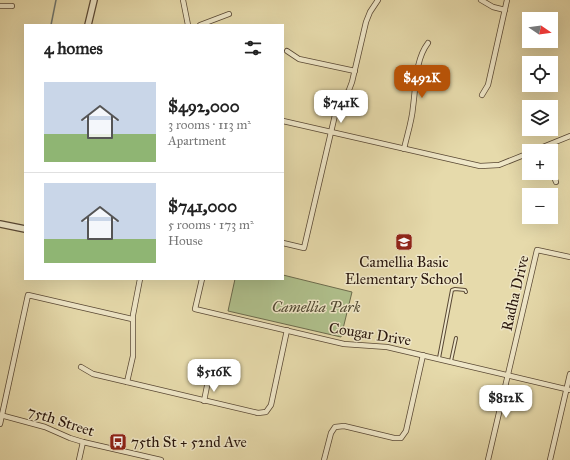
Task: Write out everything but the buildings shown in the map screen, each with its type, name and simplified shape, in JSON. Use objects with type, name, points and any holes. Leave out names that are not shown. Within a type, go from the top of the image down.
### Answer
[{"type":"street","points":[[88,24],[94,0]]},
{"type":"street","points":[[183,0],[188,24]]},
{"type":"street","points":[[284,243],[304,248],[335,115],[349,90],[355,71],[366,22],[370,12],[378,0]]},
{"type":"street","points":[[480,0],[493,7],[505,10]]},
{"type":"street","points":[[482,95],[488,85],[508,0]]},
{"type":"street","points":[[0,6],[12,6]]},
{"type":"street","points":[[203,24],[229,14]]},
{"type":"street","points":[[404,150],[412,114],[415,84],[422,55],[428,43]]},
{"type":"street","points":[[287,51],[299,59],[355,71]]},
{"type":"street","points":[[284,121],[404,150],[480,166],[498,165],[522,156]]},
{"type":"street","points":[[553,144],[570,136]]},
{"type":"street","points":[[0,224],[24,229]]},
{"type":"street","name":"Radha Drive","points":[[508,375],[537,250],[570,257]]},
{"type":"street","points":[[127,382],[133,356],[132,319],[140,280]]},
{"type":"street","name":"Cougar Drive","points":[[202,280],[196,309],[351,345],[387,347],[568,389]]},
{"type":"street","points":[[0,424],[28,295],[132,319]]},
{"type":"street","points":[[81,367],[93,374],[204,401],[258,413],[266,412],[271,405],[287,330]]},
{"type":"street","points":[[324,460],[331,433],[335,427],[344,426],[394,438],[402,438],[406,431],[423,355]]},
{"type":"street","points":[[550,460],[568,389],[570,374]]},
{"type":"street","points":[[488,460],[508,375]]},
{"type":"street","points":[[204,401],[208,381]]},
{"type":"street","name":"75th Street","points":[[1,415],[45,427],[83,442],[161,460]]},
{"type":"street","points":[[79,460],[83,442]]},
{"type":"lane","points":[[439,359],[452,290],[465,290],[466,292]]},
{"type":"lane","points":[[451,362],[456,338]]},
{"type":"green space","name":"Camellia Park","points":[[284,275],[352,292],[341,337],[228,311],[235,280],[284,280]]},
{"type":"waterway","points":[[51,24],[56,0]]},
{"type":"place","name":"Camellia Basic Elementary School","points":[[404,242]]},
{"type":"place","name":"75th St + 52nd Ave","points":[[118,442]]}]
